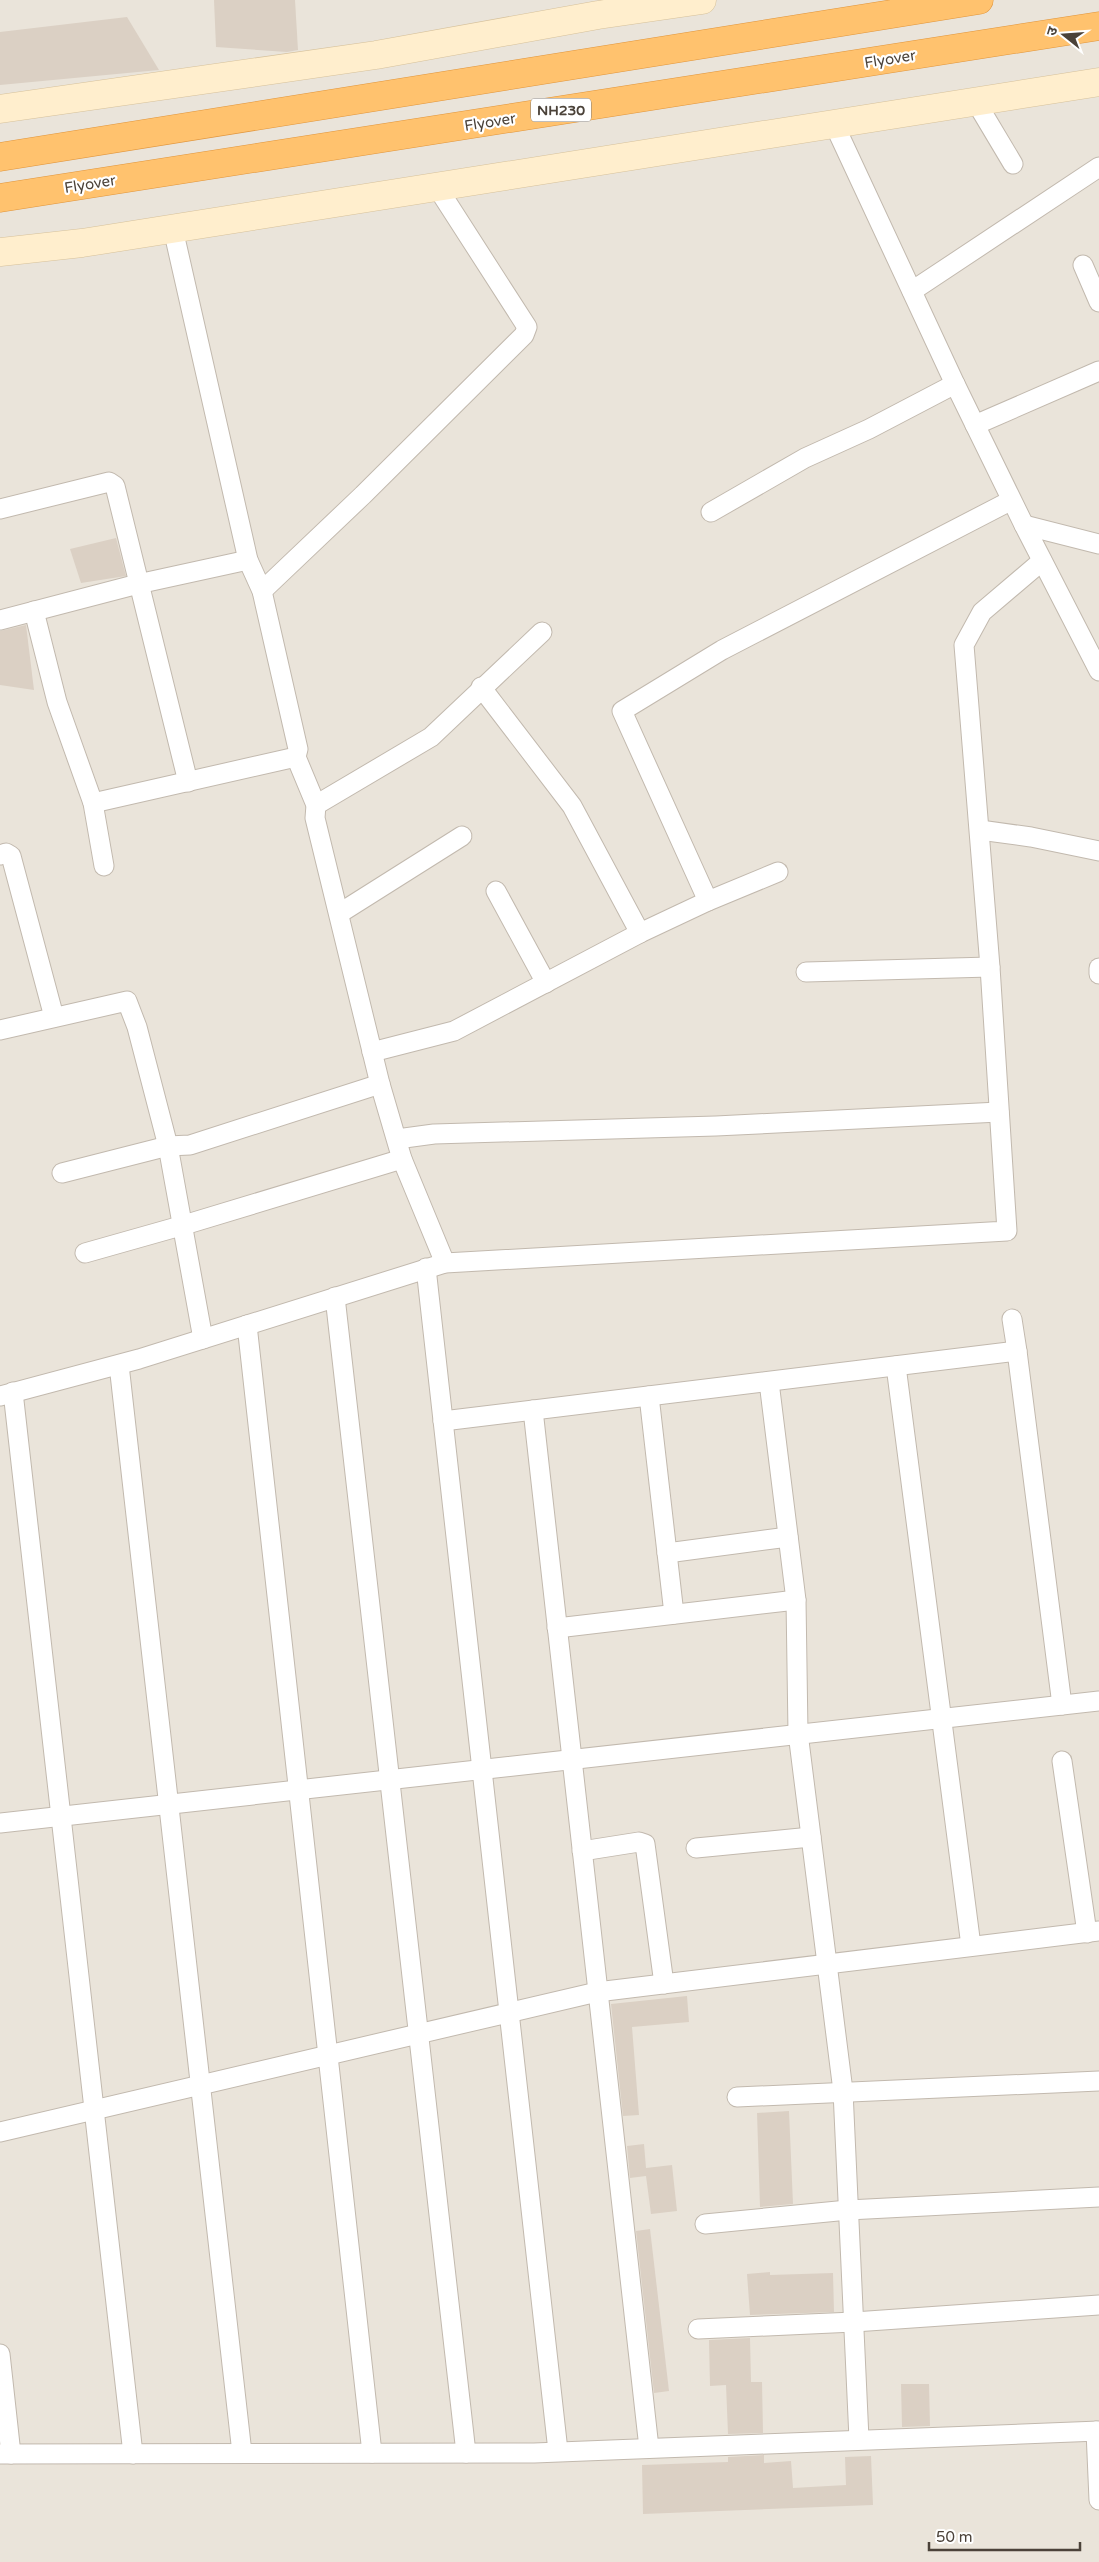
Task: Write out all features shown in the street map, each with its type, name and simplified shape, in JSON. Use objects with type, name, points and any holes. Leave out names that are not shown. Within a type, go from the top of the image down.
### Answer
[{"type":"highway","points":[[10,155],[979,0]]},
{"type":"highway","name":"Flyover","points":[[12,196],[1099,26]]},
{"type":"street","points":[[0,109],[376,55],[598,15],[702,0]]},
{"type":"street","points":[[0,252],[82,244],[1099,82]]},
{"type":"street","points":[[976,102],[1013,164]]},
{"type":"street","points":[[834,124],[1010,500],[1099,671]]},
{"type":"street","points":[[912,291],[1099,167]]},
{"type":"street","points":[[262,591],[364,495],[524,335],[527,327],[437,187]]},
{"type":"street","points":[[173,229],[248,560],[262,591],[298,749],[296,757],[316,805],[315,818],[340,913],[380,1084],[402,1159],[445,1263]]},
{"type":"street","points":[[1083,265],[1099,302]]},
{"type":"street","points":[[974,425],[1099,372]]},
{"type":"street","points":[[711,512],[805,458],[869,429],[955,384]]},
{"type":"street","points":[[0,509],[109,482],[115,486],[188,782]]},
{"type":"street","points":[[708,901],[622,711],[722,650],[1010,500]]},
{"type":"street","points":[[1024,525],[1099,544]]},
{"type":"street","points":[[0,620],[138,584],[248,560]]},
{"type":"street","points":[[133,2454],[61,1816],[6,1394],[203,1339],[445,1263],[1007,1230],[980,830],[964,645],[982,612],[1042,561]]},
{"type":"street","points":[[34,611],[57,702],[93,803],[104,866]]},
{"type":"street","points":[[316,805],[431,737],[481,687],[542,632]]},
{"type":"street","points":[[481,687],[572,806],[640,933]]},
{"type":"street","points":[[93,803],[296,757]]},
{"type":"street","points":[[980,830],[1031,837],[1099,851]]},
{"type":"street","points":[[340,913],[462,836]]},
{"type":"street","points":[[0,855],[6,853],[11,856],[54,1017]]},
{"type":"street","points":[[372,1052],[454,1031],[640,933],[708,901],[778,872]]},
{"type":"street","points":[[496,891],[546,983]]},
{"type":"street","points":[[806,972],[990,967]]},
{"type":"street","points":[[1099,968],[1099,974]]},
{"type":"street","points":[[0,1030],[127,1001],[137,1027],[168,1146],[184,1225],[203,1339]]},
{"type":"street","points":[[62,1173],[168,1146],[190,1145],[380,1084]]},
{"type":"street","points":[[397,1139],[434,1134],[716,1126],[999,1112]]},
{"type":"street","points":[[85,1253],[402,1159]]},
{"type":"street","points":[[426,1268],[558,2451]]},
{"type":"street","points":[[335,1297],[466,2453]]},
{"type":"street","points":[[1012,1319],[1062,1705]]},
{"type":"street","points":[[247,1325],[372,2453]]},
{"type":"street","points":[[443,1421],[1017,1351]]},
{"type":"street","points":[[119,1364],[242,2453]]},
{"type":"street","points":[[896,1366],[971,1946]]},
{"type":"street","points":[[769,1382],[796,1600],[798,1733],[842,2091],[859,2439]]},
{"type":"street","points":[[649,1396],[674,1614]]},
{"type":"street","points":[[533,1410],[648,2448]]},
{"type":"street","points":[[667,1553],[788,1537]]},
{"type":"street","points":[[557,1628],[796,1600]]},
{"type":"street","points":[[0,1823],[1099,1701]]},
{"type":"street","points":[[0,2132],[597,1992],[1093,1932],[1062,1761]]},
{"type":"street","points":[[696,1848],[811,1837]]},
{"type":"street","points":[[582,1851],[639,1842],[645,1844],[664,1984]]},
{"type":"street","points":[[737,2097],[1099,2081]]},
{"type":"street","points":[[705,2224],[848,2210],[1099,2197]]},
{"type":"street","points":[[698,2329],[854,2322],[1099,2305]]},
{"type":"street","points":[[0,2354],[5,2454],[466,2453],[1098,2431],[1099,2500]]},
{"type":"shaded area","points":[[0,0],[1099,0],[1099,2562],[0,2562]]},
{"type":"building","points":[[214,0],[295,0],[298,50],[287,52],[216,47]]},
{"type":"building","points":[[127,17],[159,70],[0,85],[0,32]]},
{"type":"building","points":[[116,538],[126,576],[81,583],[70,549]]},
{"type":"building","points":[[26,625],[34,690],[0,685],[0,631]]},
{"type":"building","points":[[687,1996],[689,2022],[632,2027],[639,2115],[623,2116],[611,2004]]},
{"type":"building","points":[[789,2111],[793,2204],[760,2207],[757,2113]]},
{"type":"building","points":[[644,2144],[646,2168],[672,2165],[677,2211],[651,2214],[646,2176],[630,2178],[627,2146]]},
{"type":"building","points":[[650,2229],[669,2391],[654,2393],[636,2231]]},
{"type":"building","points":[[770,2272],[770,2275],[833,2273],[834,2312],[750,2315],[747,2274]]},
{"type":"building","points":[[750,2338],[751,2382],[762,2382],[763,2433],[728,2434],[726,2385],[710,2386],[709,2340]]},
{"type":"building","points":[[901,2384],[929,2384],[930,2426],[902,2427]]},
{"type":"building","points":[[764,2455],[764,2463],[791,2461],[793,2488],[846,2485],[845,2457],[871,2456],[873,2505],[643,2514],[642,2465],[728,2462],[728,2457]]}]
